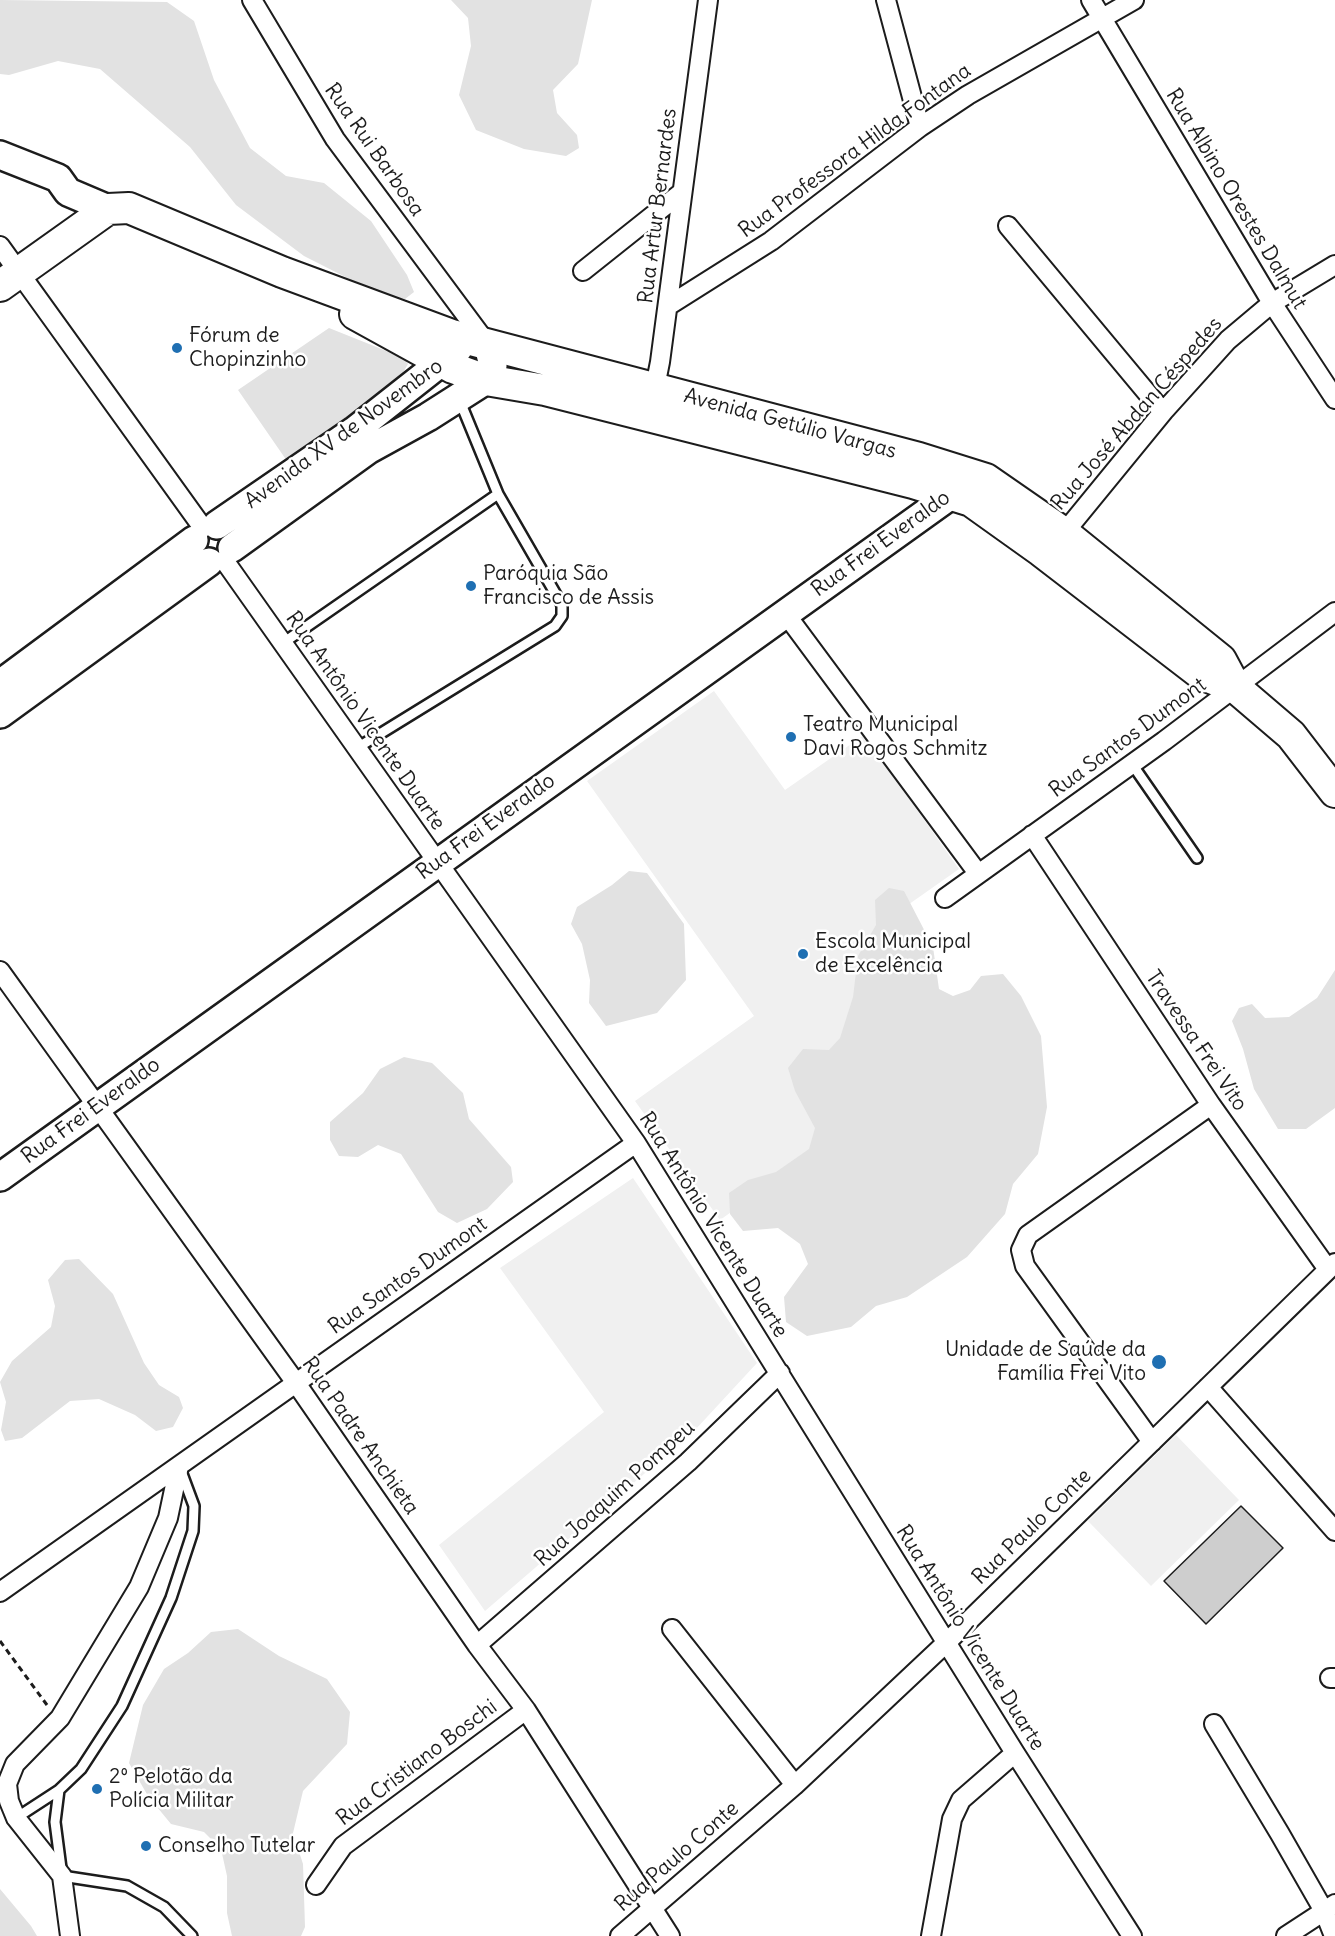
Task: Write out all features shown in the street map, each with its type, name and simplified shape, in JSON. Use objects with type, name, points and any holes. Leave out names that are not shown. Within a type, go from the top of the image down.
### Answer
[{"type":"main road","name":"Avenida Getúlio Vargas","points":[[108,209],[129,207],[282,272],[474,334],[652,402],[958,484],[986,479],[1064,533],[1221,660],[1236,687]]},
{"type":"main road","points":[[9,279],[108,209]]},
{"type":"main road","name":"Avenida Getúlio Vargas","points":[[282,272],[443,362],[486,380],[545,390],[652,402]]},
{"type":"main road","name":"Avenida Getúlio Vargas","points":[[958,484],[971,501],[1201,674],[1236,687],[1292,735],[1335,792]]},
{"type":"street","name":"Rua Rui Barbosa","points":[[252,0],[335,139],[474,334]]},
{"type":"street","name":"Rua Artur Bernardes","points":[[652,402],[668,306],[708,0]]},
{"type":"street","points":[[886,0],[920,127]]},
{"type":"street","name":"Rua Albino Orestes Dalmut","points":[[1091,0],[1272,303],[1335,399]]},
{"type":"street","name":"Rua Professora Hilda Fontana","points":[[668,306],[771,241],[920,127],[968,95],[1134,0]]},
{"type":"street","name":"Avenida Getúlio Vargas","points":[[0,154],[58,178],[68,192],[108,209]]},
{"type":"street","points":[[583,271],[681,194]]},
{"type":"street","points":[[1008,226],[1163,412]]},
{"type":"street","points":[[0,246],[9,279],[205,531],[229,533],[222,556],[197,554],[205,531]]},
{"type":"street","name":"Rua José Abdan Céspedes","points":[[1064,533],[1163,412],[1228,340],[1272,303],[1335,265]]},
{"type":"street","name":"Avenida XV de Novembro","points":[[0,684],[205,531],[354,431],[408,386],[456,352],[474,334]]},
{"type":"street","points":[[474,334],[493,366],[486,380]]},
{"type":"street","name":"Avenida XV de Novembro","points":[[0,714],[368,450],[428,417],[486,380]]},
{"type":"street","points":[[408,386],[417,387],[427,394],[431,409],[428,417]]},
{"type":"street","name":"Rua Frei Everaldo","points":[[0,1177],[785,613],[958,484]]},
{"type":"street","name":"Rua Antônio Vicente Duarte","points":[[222,556],[636,1143],[946,1643],[1132,1936]]},
{"type":"street","name":"Rua Santos Dumont","points":[[945,898],[1132,764],[1335,612]]},
{"type":"street","points":[[785,613],[977,873]]},
{"type":"street","name":"Travessa Frei Vito","points":[[1032,835],[1211,1105],[1331,1266]]},
{"type":"street","name":"Rua Padre Anchieta","points":[[0,971],[296,1383],[477,1645],[526,1710],[670,1936]]},
{"type":"street","points":[[1152,1442],[1025,1266],[1021,1250],[1028,1236],[1211,1105]]},
{"type":"street","name":"Rua Santos Dumont","points":[[0,1592],[636,1143]]},
{"type":"street","name":"Rua Paulo Conte","points":[[620,1936],[795,1785],[946,1643],[1331,1266]]},
{"type":"street","name":"Rua Joaquim Pompeu","points":[[477,1645],[688,1462],[780,1373]]},
{"type":"street","points":[[1208,1387],[1335,1531]]},
{"type":"street","points":[[70,1936],[62,1876],[16,1818],[9,1801],[7,1784],[15,1764],[60,1718],[139,1587],[168,1518],[179,1466]]},
{"type":"street","points":[[672,1629],[795,1785]]},
{"type":"street","name":"Rua Cristiano Boschi","points":[[316,1884],[343,1846],[526,1710]]},
{"type":"street","points":[[1214,1724],[1330,1908],[1334,1936]]},
{"type":"street","points":[[931,1936],[952,1819],[961,1800],[1015,1753]]},
{"type":"street","points":[[1286,1936],[1330,1908]]},
{"type":"lane","points":[[357,748],[555,626],[562,616],[562,605],[498,494],[459,398]]},
{"type":"lane","points":[[283,643],[498,494]]},
{"type":"lane","points":[[1132,764],[1197,858]]},
{"type":"lane","points":[[16,1818],[59,1791],[81,1769],[122,1706],[171,1598],[193,1531],[195,1506],[179,1466]]},
{"type":"lane","points":[[59,1791],[55,1822],[62,1876],[127,1886],[165,1907],[192,1936]]},
{"type":"path","points":[[0,1641],[52,1712]]},
{"type":"shaded area","points":[[0,0],[167,2],[194,21],[214,80],[250,148],[286,176],[324,183],[371,221],[407,275],[414,292],[405,299],[379,294],[304,256],[236,205],[190,147],[100,69],[58,61],[9,75],[0,74]]},
{"type":"shaded area","points":[[451,0],[592,0],[578,64],[553,90],[557,113],[577,135],[579,148],[566,156],[524,149],[476,130],[459,95],[471,46],[468,18]]},
{"type":"shaded area","points":[[329,328],[404,358],[408,364],[402,374],[342,423],[287,461],[238,390]]},
{"type":"shaded area","name":"Escola Municipal de Excelência","points":[[714,691],[785,790],[864,735],[959,869],[905,907],[835,1138],[720,1220],[635,1101],[754,1016],[587,781]]},
{"type":"shaded area","points":[[629,871],[647,873],[684,924],[686,980],[657,1013],[606,1026],[589,1003],[590,980],[582,944],[571,924],[577,907],[612,885]]},
{"type":"shaded area","points":[[889,888],[904,891],[933,947],[939,989],[953,996],[970,990],[981,976],[1003,974],[1021,996],[1041,1036],[1047,1107],[1038,1154],[1013,1184],[1005,1214],[967,1257],[907,1297],[876,1306],[851,1327],[807,1336],[786,1322],[784,1297],[808,1264],[800,1244],[778,1228],[743,1231],[730,1214],[729,1193],[748,1180],[776,1172],[809,1149],[815,1128],[795,1091],[788,1068],[803,1049],[829,1050],[840,1038],[853,997],[858,956],[876,925],[875,900]]},
{"type":"shaded area","points":[[1335,970],[1335,1108],[1306,1129],[1278,1129],[1254,1089],[1243,1049],[1232,1021],[1239,1008],[1252,1004],[1265,1018],[1289,1017],[1317,998]]},
{"type":"shaded area","points":[[404,1057],[432,1063],[463,1093],[469,1119],[511,1167],[513,1182],[487,1209],[457,1223],[438,1212],[401,1154],[378,1145],[358,1157],[339,1156],[330,1140],[330,1122],[363,1093],[380,1069]]},
{"type":"shaded area","points":[[633,1178],[757,1363],[695,1430],[485,1611],[439,1545],[604,1412],[500,1268]]},
{"type":"shaded area","points":[[79,1259],[113,1294],[144,1363],[159,1385],[179,1397],[183,1408],[173,1427],[156,1431],[135,1415],[99,1399],[70,1401],[22,1438],[5,1441],[1,1430],[6,1402],[0,1382],[12,1361],[51,1327],[55,1306],[48,1280],[65,1260]]},
{"type":"shaded area","points":[[1176,1435],[1239,1500],[1151,1586],[1088,1521]]},
{"type":"shaded area","points":[[238,1629],[279,1656],[327,1679],[350,1712],[347,1744],[303,1791],[293,1833],[303,1864],[305,1927],[301,1936],[232,1936],[227,1913],[227,1876],[221,1849],[204,1832],[171,1824],[148,1796],[129,1763],[143,1705],[164,1669],[188,1653],[211,1632]]},
{"type":"shaded area","points":[[0,1889],[31,1926],[37,1936],[0,1936]]},
{"type":"building","points":[[1241,1506],[1283,1548],[1206,1624],[1164,1581]]},
{"type":"place","name":"Fórum de Chopinzinho","points":[[177,348]]},
{"type":"place","name":"Paróquia São Francisco de Assis","points":[[471,586]]},
{"type":"place","name":"Teatro Municipal Davi Rogos Schmitz","points":[[791,737]]},
{"type":"place","name":"Escola Municipal de Excelência","points":[[803,954]]},
{"type":"place","name":"Unidade de Saúde da Família Frei Vito","points":[[1159,1362]]},
{"type":"place","name":"2º Pelotão da Polícia Militar","points":[[97,1789]]},
{"type":"place","name":"Conselho Tutelar","points":[[146,1846]]}]
